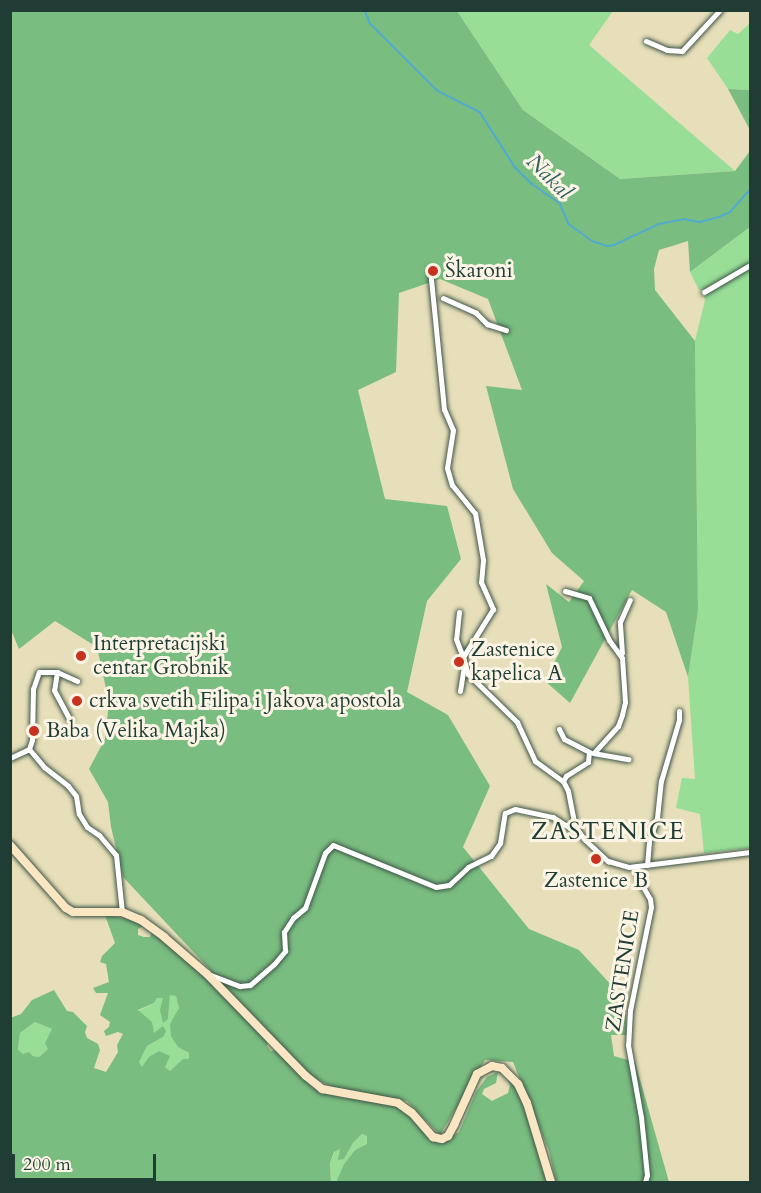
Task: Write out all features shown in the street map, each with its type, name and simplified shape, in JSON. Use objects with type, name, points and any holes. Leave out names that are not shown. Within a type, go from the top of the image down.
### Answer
[{"type":"main road","points":[[10,845],[66,908],[73,912],[122,912],[141,921],[207,974],[306,1076],[322,1089],[398,1103],[412,1113],[433,1137],[442,1139],[448,1136],[477,1074],[492,1066],[502,1068],[518,1084],[527,1103],[551,1182]]},
{"type":"street","points":[[646,41],[667,50],[682,51],[720,10]]},
{"type":"street","points":[[704,292],[750,265]]},
{"type":"street","points":[[430,269],[444,409],[451,422],[454,438],[448,452],[447,468],[452,485],[475,513],[483,560],[481,582],[493,609],[463,657]]},
{"type":"street","points":[[432,294],[476,313],[487,324],[506,330]]},
{"type":"street","points":[[434,304],[443,298]]},
{"type":"street","points":[[565,591],[589,598],[609,640],[622,658]]},
{"type":"street","points":[[563,781],[566,776],[588,762],[591,753],[618,726],[625,702],[620,622],[630,600]]},
{"type":"street","points":[[459,612],[456,639],[464,665],[460,691]]},
{"type":"street","points":[[464,665],[468,674],[517,722],[535,761],[563,781],[568,791],[575,826],[584,839],[608,861],[618,866],[636,866],[750,852]]},
{"type":"street","points":[[10,758],[29,749],[33,734],[33,689],[42,671],[57,672],[77,681]]},
{"type":"street","points":[[57,672],[54,690],[70,720]]},
{"type":"street","points":[[647,865],[649,841],[657,818],[661,781],[679,720],[679,711]]},
{"type":"street","points":[[559,729],[564,739],[591,753],[628,759]]},
{"type":"street","points":[[29,749],[44,767],[68,786],[76,796],[79,814],[87,827],[99,835],[116,855],[122,912]]},
{"type":"street","points":[[207,974],[240,986],[250,986],[275,963],[285,951],[284,932],[293,918],[305,909],[325,853],[333,845],[436,887],[449,885],[468,867],[490,856],[500,843],[505,813],[515,809],[553,817],[570,828],[575,826]]},
{"type":"street","name":"ZASTENICE","points":[[636,866],[639,880],[650,899],[651,907],[630,1010],[628,1048],[641,1117],[647,1175],[645,1182]]},
{"type":"green space","points":[[10,11],[457,11],[523,110],[620,179],[735,171],[750,151],[750,227],[690,272],[688,241],[659,250],[654,269],[655,290],[695,341],[698,611],[688,677],[666,612],[632,590],[570,703],[545,681],[562,647],[546,584],[569,602],[584,581],[552,553],[513,489],[486,386],[522,390],[488,299],[440,279],[399,293],[396,372],[358,390],[385,499],[447,506],[461,559],[427,601],[407,692],[448,715],[490,786],[463,847],[529,929],[579,950],[626,1001],[626,1035],[611,1035],[614,1056],[635,1062],[669,1182],[556,1182],[549,1151],[513,1062],[485,1060],[440,1135],[407,1101],[333,1087],[311,1077],[123,877],[111,827],[108,802],[89,769],[105,739],[109,702],[97,647],[55,621],[19,649],[11,630]]},
{"type":"green space","points":[[457,11],[613,11],[589,45],[735,171],[620,179],[523,110]]},
{"type":"green space","points":[[750,23],[750,90],[728,89],[707,58],[730,30],[738,34]]},
{"type":"green space","points":[[728,89],[750,90],[750,130]]},
{"type":"green space","points":[[750,227],[750,264],[706,289],[699,290],[690,272]]},
{"type":"green space","points":[[750,267],[750,848],[704,853],[700,814],[676,808],[682,778],[695,779],[688,677],[698,611],[695,341],[705,300],[703,295]]},
{"type":"green space","points":[[105,915],[136,920],[143,926],[138,929],[138,935],[150,937],[152,931],[200,972],[268,1039],[267,1046],[271,1051],[277,1050],[320,1092],[343,1098],[387,1102],[410,1114],[433,1140],[443,1142],[459,1132],[476,1092],[487,1077],[498,1072],[496,1083],[484,1089],[482,1094],[492,1101],[508,1093],[510,1085],[505,1072],[529,1111],[551,1182],[336,1182],[344,1164],[355,1150],[367,1144],[367,1136],[362,1134],[353,1143],[344,1159],[338,1160],[340,1149],[334,1152],[330,1163],[331,1182],[11,1182],[10,1018],[21,1014],[32,1000],[54,990],[67,1011],[73,1012],[87,1026],[85,1032],[87,1038],[98,1044],[100,1050],[94,1068],[106,1072],[118,1052],[117,1045],[123,1034],[118,1032],[106,1036],[104,1031],[109,1027],[110,1022],[100,1015],[108,993],[96,993],[93,988],[109,982],[106,964],[100,962],[102,956],[115,943]],"holes":[[[170,995],[176,996],[179,1008],[170,1024],[171,1036],[178,1047],[189,1053],[189,1059],[183,1059],[170,1071],[165,1067],[170,1056],[159,1051],[149,1057],[142,1067],[139,1062],[147,1046],[163,1037],[166,1031],[163,1026],[154,1033],[152,1022],[138,1010],[154,1003],[157,998],[163,998],[160,1010],[163,1023],[168,1019]],[[35,1022],[52,1029],[45,1043],[48,1049],[39,1057],[29,1052],[23,1054],[18,1050],[20,1033]]]},
{"type":"green space","points":[[170,994],[176,996],[179,1008],[174,1020],[178,1047],[189,1053],[189,1059],[183,1060],[170,1071],[165,1067],[142,1068],[139,1062],[147,1046],[163,1037],[154,1034],[138,1011],[154,1003],[157,998],[163,998],[168,1019]]},
{"type":"green space","points":[[35,1022],[52,1029],[48,1049],[39,1057],[29,1052],[23,1054],[18,1051],[20,1033]]},
{"type":"green space","points":[[362,1134],[367,1136],[367,1145],[355,1150],[344,1164],[336,1182],[331,1182],[330,1163],[335,1151],[340,1149],[344,1159],[353,1143]]},
{"type":"waterway","name":"Nakal","points":[[365,10],[370,23],[438,91],[480,112],[515,167],[531,183],[560,203],[569,224],[592,241],[607,246],[614,245],[659,224],[684,219],[700,222],[719,217],[730,212],[750,190]]},
{"type":"place","name":"Škaroni","points":[[433,271]]},
{"type":"place","name":"Interpretacijski centar Grobnik","points":[[81,656]]},
{"type":"place","name":"Zastenice kapelica A","points":[[459,662]]},
{"type":"place","name":"crkva svetih Filipa i Jakova apostola","points":[[77,701]]},
{"type":"place","name":"Baba (Velika Majka)","points":[[34,731]]},
{"type":"place","name":"Zastenice B","points":[[596,859]]},
{"type":"district","name":"ZASTENICE","points":[[608,832]]}]
